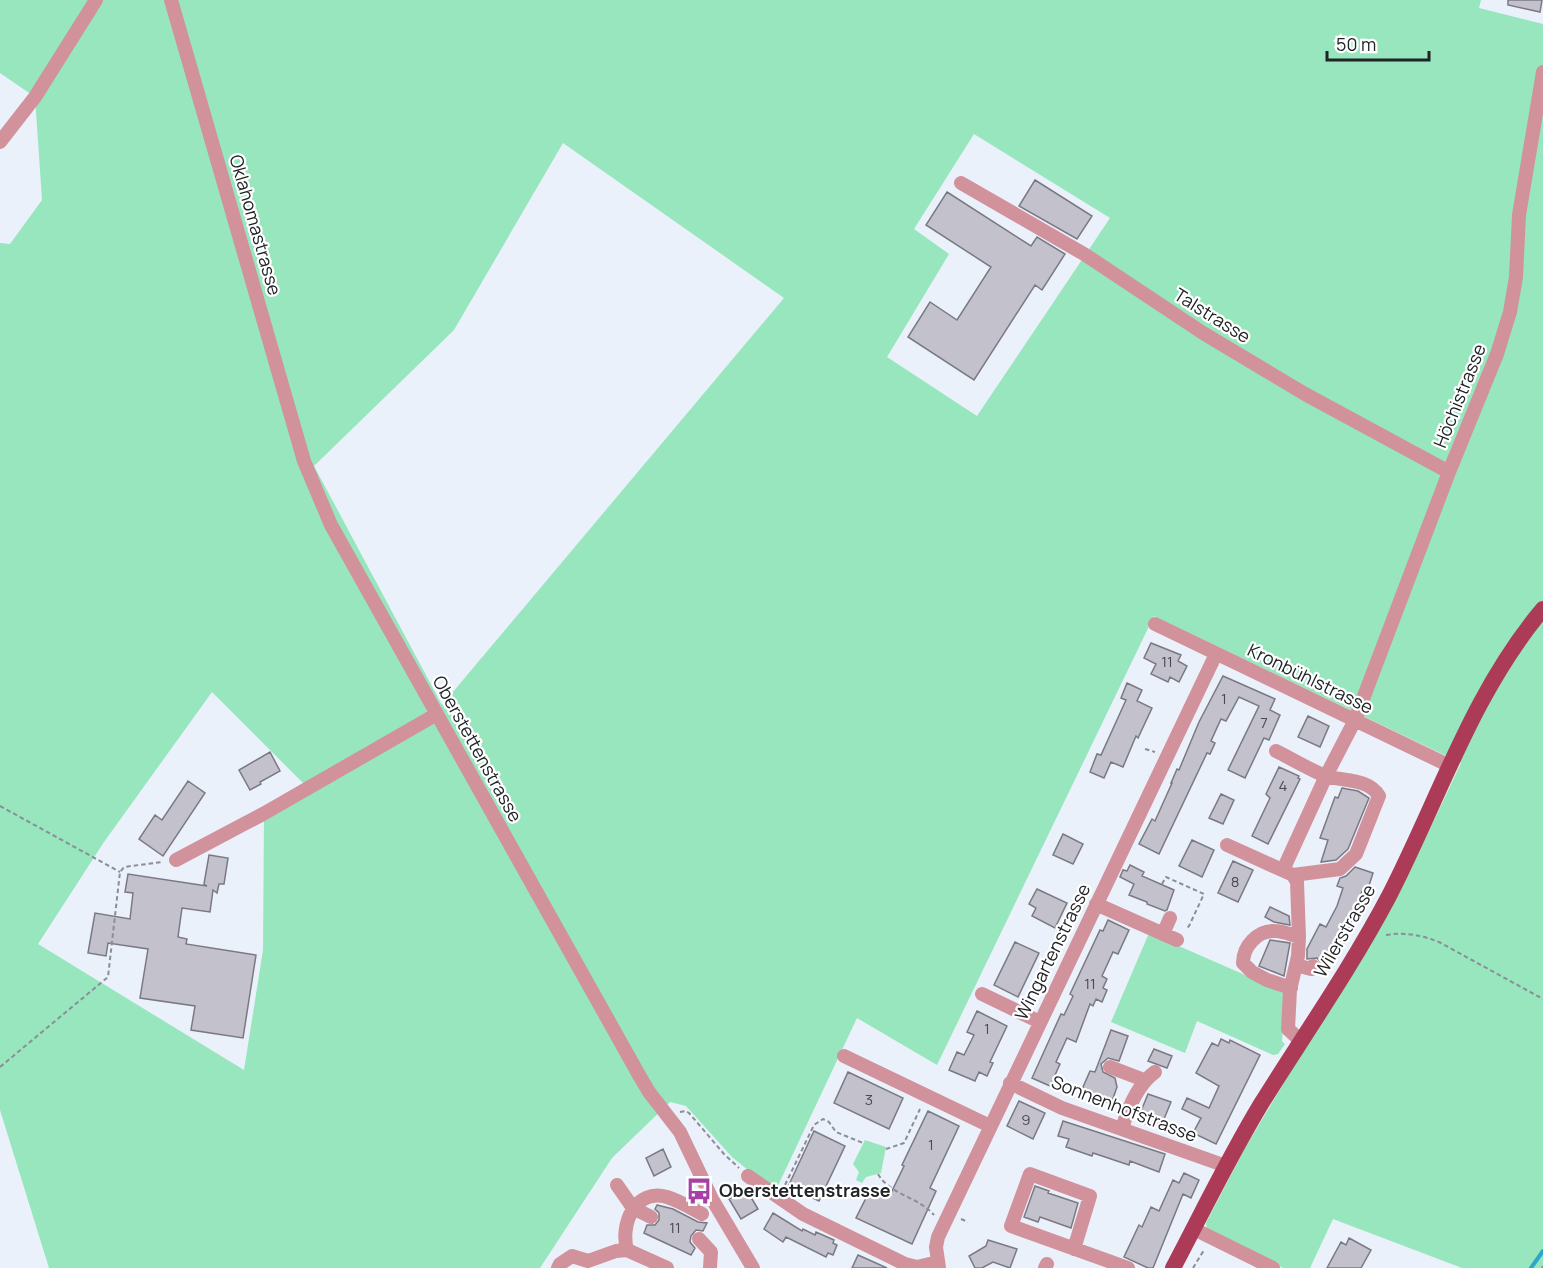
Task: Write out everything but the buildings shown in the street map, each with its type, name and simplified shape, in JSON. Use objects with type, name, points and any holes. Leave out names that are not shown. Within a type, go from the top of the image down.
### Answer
[{"type":"main road","name":"Wilerstrasse","points":[[1173,1268],[1226,1166],[1389,895],[1498,671],[1516,643],[1543,609]]},
{"type":"street","points":[[0,142],[35,97],[96,0]]},
{"type":"street","name":"Oklahomastrasse","points":[[171,0],[304,460]]},
{"type":"street","name":"Höchistrasse","points":[[1291,876],[1326,776],[1355,720],[1449,472],[1497,354],[1510,312],[1516,277],[1519,215],[1543,72]]},
{"type":"street","name":"Talstrasse","points":[[961,183],[1084,254],[1203,333],[1305,394],[1449,472]]},
{"type":"street","name":"Oberstettenstrasse","points":[[304,460],[331,525],[639,1075],[649,1092],[680,1132],[712,1199],[753,1268]]},
{"type":"street","name":"Kronbühlstrasse","points":[[1155,624],[1450,766]]},
{"type":"street","name":"Wingartenstrasse","points":[[938,1265],[936,1247],[938,1237],[966,1189],[990,1126],[1010,1083],[1216,654]]},
{"type":"street","points":[[176,860],[263,814],[437,714]]},
{"type":"street","points":[[1227,845],[1291,876],[1340,869],[1356,854],[1379,796],[1375,790],[1361,783],[1326,776],[1276,751]]},
{"type":"street","points":[[1291,876],[1299,937],[1291,988],[1288,1029],[1301,1041]]},
{"type":"street","points":[[1096,904],[1177,940]]},
{"type":"street","points":[[1162,934],[1170,918]]},
{"type":"street","points":[[1291,988],[1252,972],[1243,963],[1243,954],[1256,945],[1260,933],[1274,931],[1299,937]]},
{"type":"street","points":[[1296,965],[1311,969],[1312,966]]},
{"type":"street","points":[[982,994],[1040,1022]]},
{"type":"street","points":[[844,1056],[990,1126]]},
{"type":"street","points":[[1110,1067],[1149,1076],[1126,1112],[1122,1129]]},
{"type":"street","name":"Sonnenhofstrasse","points":[[1010,1083],[1062,1108],[1226,1166]]},
{"type":"street","points":[[1074,1249],[1089,1196],[1030,1174],[1011,1226],[1074,1249],[1128,1268]]},
{"type":"street","points":[[748,1176],[803,1214],[904,1264],[917,1267],[938,1265]]},
{"type":"street","points":[[617,1185],[633,1209],[651,1217]]},
{"type":"street","points":[[627,1250],[626,1222],[633,1209],[648,1197],[665,1196],[702,1214]]},
{"type":"street","points":[[613,1215],[626,1222]]},
{"type":"street","points":[[1194,1229],[1272,1268]]},
{"type":"street","points":[[699,1239],[711,1252],[710,1268]]},
{"type":"street","points":[[558,1268],[572,1256],[588,1261],[616,1251],[627,1250],[668,1268]]},
{"type":"path","points":[[1145,749],[1160,754]]},
{"type":"path","points":[[0,806],[120,872]]},
{"type":"path","points":[[0,1067],[108,977],[120,872],[124,867],[176,860]]},
{"type":"path","points":[[1162,884],[1166,877],[1204,894],[1190,926],[1186,929]]},
{"type":"path","points":[[1365,938],[1400,933],[1423,936],[1439,942],[1543,999]]},
{"type":"path","points":[[886,1149],[904,1143],[926,1096]]},
{"type":"path","points":[[679,1114],[686,1111],[724,1154],[748,1176]]},
{"type":"path","points":[[778,1198],[814,1125],[824,1119],[836,1132],[863,1143]]},
{"type":"path","points":[[878,1174],[884,1184],[928,1208],[938,1219]]},
{"type":"path","points":[[1193,1268],[1207,1243]]},
{"type":"green space","points":[[0,0],[1481,0],[1479,8],[1543,24],[1543,1268],[1462,1268],[1333,1219],[1310,1268],[1283,1268],[1207,1231],[1206,1223],[1245,1148],[1410,871],[1461,763],[1154,616],[937,1065],[857,1018],[775,1192],[732,1157],[686,1106],[670,1102],[612,1158],[540,1268],[49,1268],[0,1110],[0,243],[10,244],[42,200],[35,97],[0,73]],"holes":[[[974,134],[1110,218],[977,416],[887,357],[949,254],[914,229]],[[563,143],[784,298],[442,705],[314,466],[454,330]],[[212,692],[309,789],[264,816],[263,950],[244,1070],[38,944],[104,842]]]},
{"type":"green space","points":[[1149,933],[1286,993],[1282,1041],[1285,1044],[1278,1054],[1273,1055],[1197,1021],[1185,1053],[1111,1022]]},
{"type":"green space","points":[[865,1140],[886,1147],[881,1173],[866,1177],[862,1183],[856,1180],[859,1172],[853,1164]]},
{"type":"waterway","points":[[1531,1268],[1543,1251]]},
{"type":"place","name":"Oberstettenstrasse","points":[[699,1191]]}]
